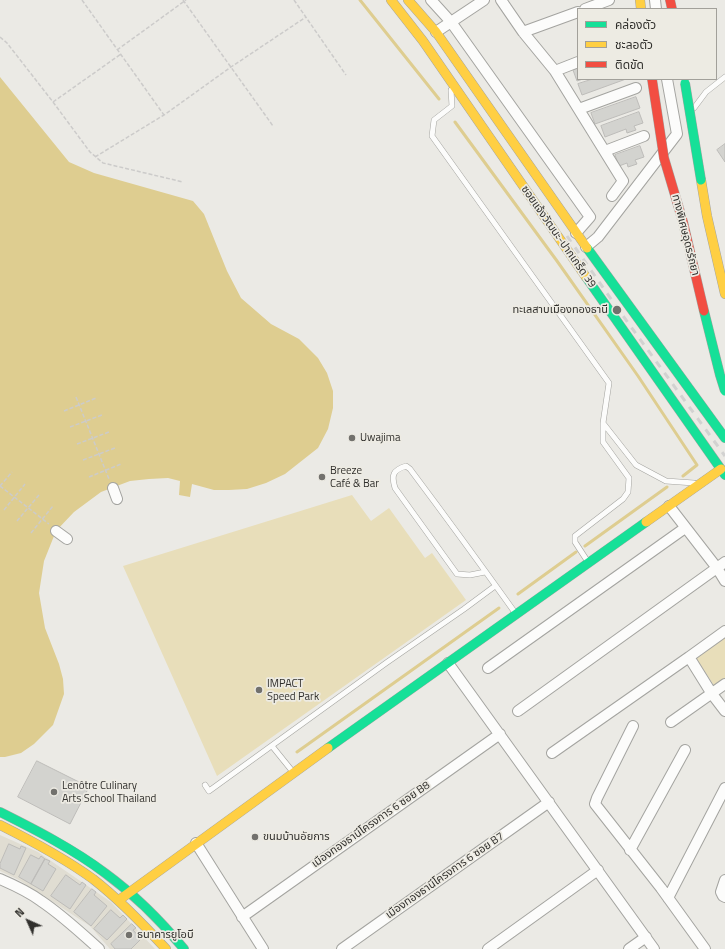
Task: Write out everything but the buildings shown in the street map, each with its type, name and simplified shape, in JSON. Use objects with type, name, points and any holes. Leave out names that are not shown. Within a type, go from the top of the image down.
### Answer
[{"type":"main road","name":"ซอยแจ้งวัฒนะ-ปากเกร็ด 39","points":[[390,0],[423,41],[567,251],[724,470]]},
{"type":"main road","name":"ซอยแจ้งวัฒนะ-ปากเกร็ด 39","points":[[408,0],[436,32],[586,248],[725,438]]},
{"type":"main road","name":"ทางพิเศษอุดรรัถยา","points":[[652,80],[664,158],[684,222],[709,332],[725,391]]},
{"type":"main road","points":[[684,80],[707,216],[725,294]]},
{"type":"main road","points":[[119,900],[293,773],[516,614],[669,506],[724,470]]},
{"type":"main road","points":[[0,812],[65,846],[94,865],[129,892],[184,949]]},
{"type":"main road","points":[[0,825],[28,838],[85,874],[119,900],[166,949]]},
{"type":"street","points":[[430,0],[451,22],[590,217],[576,233]]},
{"type":"street","points":[[436,32],[484,0]]},
{"type":"street","points":[[501,0],[523,32],[555,70],[624,181],[612,196]]},
{"type":"street","points":[[588,8],[610,0]]},
{"type":"street","points":[[523,32],[577,12]]},
{"type":"street","points":[[555,70],[577,62]]},
{"type":"street","points":[[586,248],[598,237],[679,131],[667,80]]},
{"type":"street","points":[[579,109],[636,88]]},
{"type":"street","points":[[605,151],[644,136]]},
{"type":"street","points":[[113,488],[117,499]]},
{"type":"street","points":[[669,506],[686,528],[721,565],[725,580]]},
{"type":"street","points":[[488,668],[686,528]]},
{"type":"street","points":[[56,531],[67,539]]},
{"type":"street","points":[[518,711],[721,565]]},
{"type":"street","points":[[552,754],[725,631]]},
{"type":"street","points":[[689,657],[712,694],[725,711]]},
{"type":"street","points":[[448,663],[654,949]]},
{"type":"street","points":[[671,722],[725,684]]},
{"type":"street","points":[[633,726],[595,804],[668,898],[705,949]]},
{"type":"street","name":"เมืองทองธานีโครงการ 6 ซอย B8","points":[[242,917],[500,734]]},
{"type":"street","points":[[630,850],[684,750]]},
{"type":"street","points":[[668,898],[725,788]]},
{"type":"street","name":"เมืองทองธานีโครงการ 6 ซอย B7","points":[[342,949],[549,802]]},
{"type":"street","points":[[196,843],[263,949]]},
{"type":"street","points":[[488,949],[598,870]]},
{"type":"street","points":[[0,879],[41,900],[63,917],[99,949]]},
{"type":"street","points":[[725,880],[721,892],[725,897]]},
{"type":"street","points":[[629,949],[646,937]]},
{"type":"lane","points":[[685,122],[706,92],[725,77]]},
{"type":"lane","points":[[451,81],[452,106],[434,120],[432,136],[608,383],[603,422],[603,442],[629,478],[628,492],[624,500],[575,536],[575,542],[589,563]]},
{"type":"lane","points":[[603,422],[636,465],[666,481],[701,484]]},
{"type":"lane","points":[[485,572],[470,575],[457,574],[395,488],[392,479],[394,473],[400,468],[406,466],[410,469],[516,614]]},
{"type":"lane","points":[[205,785],[210,791],[495,586]]},
{"type":"lane","points":[[272,746],[293,773]]},
{"type":"path","points":[[82,0],[164,115]]},
{"type":"path","points":[[118,50],[185,0],[273,126]]},
{"type":"path","points":[[294,0],[346,75]]},
{"type":"path","points":[[95,157],[164,115],[231,67],[306,17]]},
{"type":"path","points":[[0,37],[7,43],[95,157],[103,163],[183,182]]},
{"type":"path","points":[[53,102],[121,54]]},
{"type":"path","points":[[76,397],[113,488]]},
{"type":"path","points":[[64,411],[96,398]]},
{"type":"path","points":[[70,428],[102,415]]},
{"type":"path","points":[[77,444],[109,432]]},
{"type":"path","points":[[83,460],[115,448]]},
{"type":"path","points":[[90,477],[122,464]]},
{"type":"path","points":[[12,472],[0,486],[56,531]]},
{"type":"path","points":[[4,510],[25,484]]},
{"type":"path","points":[[17,521],[39,495]]},
{"type":"path","points":[[31,533],[53,506]]},
{"type":"shaded area","points":[[0,77],[69,162],[94,173],[193,201],[204,214],[227,271],[241,298],[271,324],[299,339],[318,358],[327,373],[333,391],[333,408],[328,429],[318,448],[285,474],[266,483],[247,489],[214,490],[192,484],[190,497],[179,495],[180,481],[168,478],[130,481],[101,492],[74,512],[56,531],[44,561],[39,593],[45,628],[59,664],[63,679],[64,694],[53,725],[34,744],[21,753],[5,757],[0,757]]},
{"type":"shaded area","name":"IMPACT Speed Park","points":[[352,495],[371,521],[389,508],[425,558],[432,553],[466,600],[217,776],[123,566]]},
{"type":"shaded area","points":[[725,628],[725,679],[715,687],[692,652]]},
{"type":"shaded area","points":[[0,835],[38,852],[111,902],[155,949],[110,949],[90,926],[19,880],[0,871]]},
{"type":"waterway","points":[[360,0],[439,99]]},
{"type":"waterway","points":[[455,122],[557,261],[638,376],[697,465],[683,476]]},
{"type":"waterway","points":[[585,546],[667,487]]},
{"type":"waterway","points":[[518,594],[576,552]]},
{"type":"waterway","points":[[297,752],[499,608]]},
{"type":"railway","points":[[567,236],[725,456]]},
{"type":"traffic: fast","points":[[685,83],[701,180]]},
{"type":"traffic: fast","points":[[587,248],[725,438]]},
{"type":"traffic: fast","points":[[586,277],[725,475]]},
{"type":"traffic: fast","points":[[704,311],[725,391]]},
{"type":"traffic: fast","points":[[328,748],[646,522]]},
{"type":"traffic: fast","points":[[0,812],[41,833],[93,864],[127,890],[166,928],[184,949]]},
{"type":"traffic: slow","points":[[391,0],[423,41],[586,277]]},
{"type":"traffic: slow","points":[[408,0],[436,32],[587,248]]},
{"type":"traffic: slow","points":[[640,0],[641,8]]},
{"type":"traffic: slow","points":[[701,180],[707,216],[725,294]]},
{"type":"traffic: slow","points":[[646,522],[721,469]]},
{"type":"traffic: slow","points":[[119,900],[328,748]]},
{"type":"traffic: slow","points":[[0,825],[48,850],[93,879],[131,912],[166,949]]},
{"type":"traffic: jam","points":[[670,0],[672,8]]},
{"type":"traffic: jam","points":[[652,80],[664,158],[683,222],[704,311]]},
{"type":"place","name":"ทะเลสาบเมืองทองธานี","points":[[617,310]]},
{"type":"place","name":"Uwajima","points":[[352,438]]},
{"type":"place","name":"Breeze Café & Bar","points":[[322,477]]},
{"type":"place","name":"IMPACT Speed Park","points":[[259,690]]},
{"type":"place","name":"Lenôtre Culinary Arts School Thailand","points":[[54,792]]},
{"type":"place","name":"ขนมบ้านอัยการ","points":[[255,837]]},
{"type":"place","name":"ธนาคารยูโอบี","points":[[129,935]]}]
